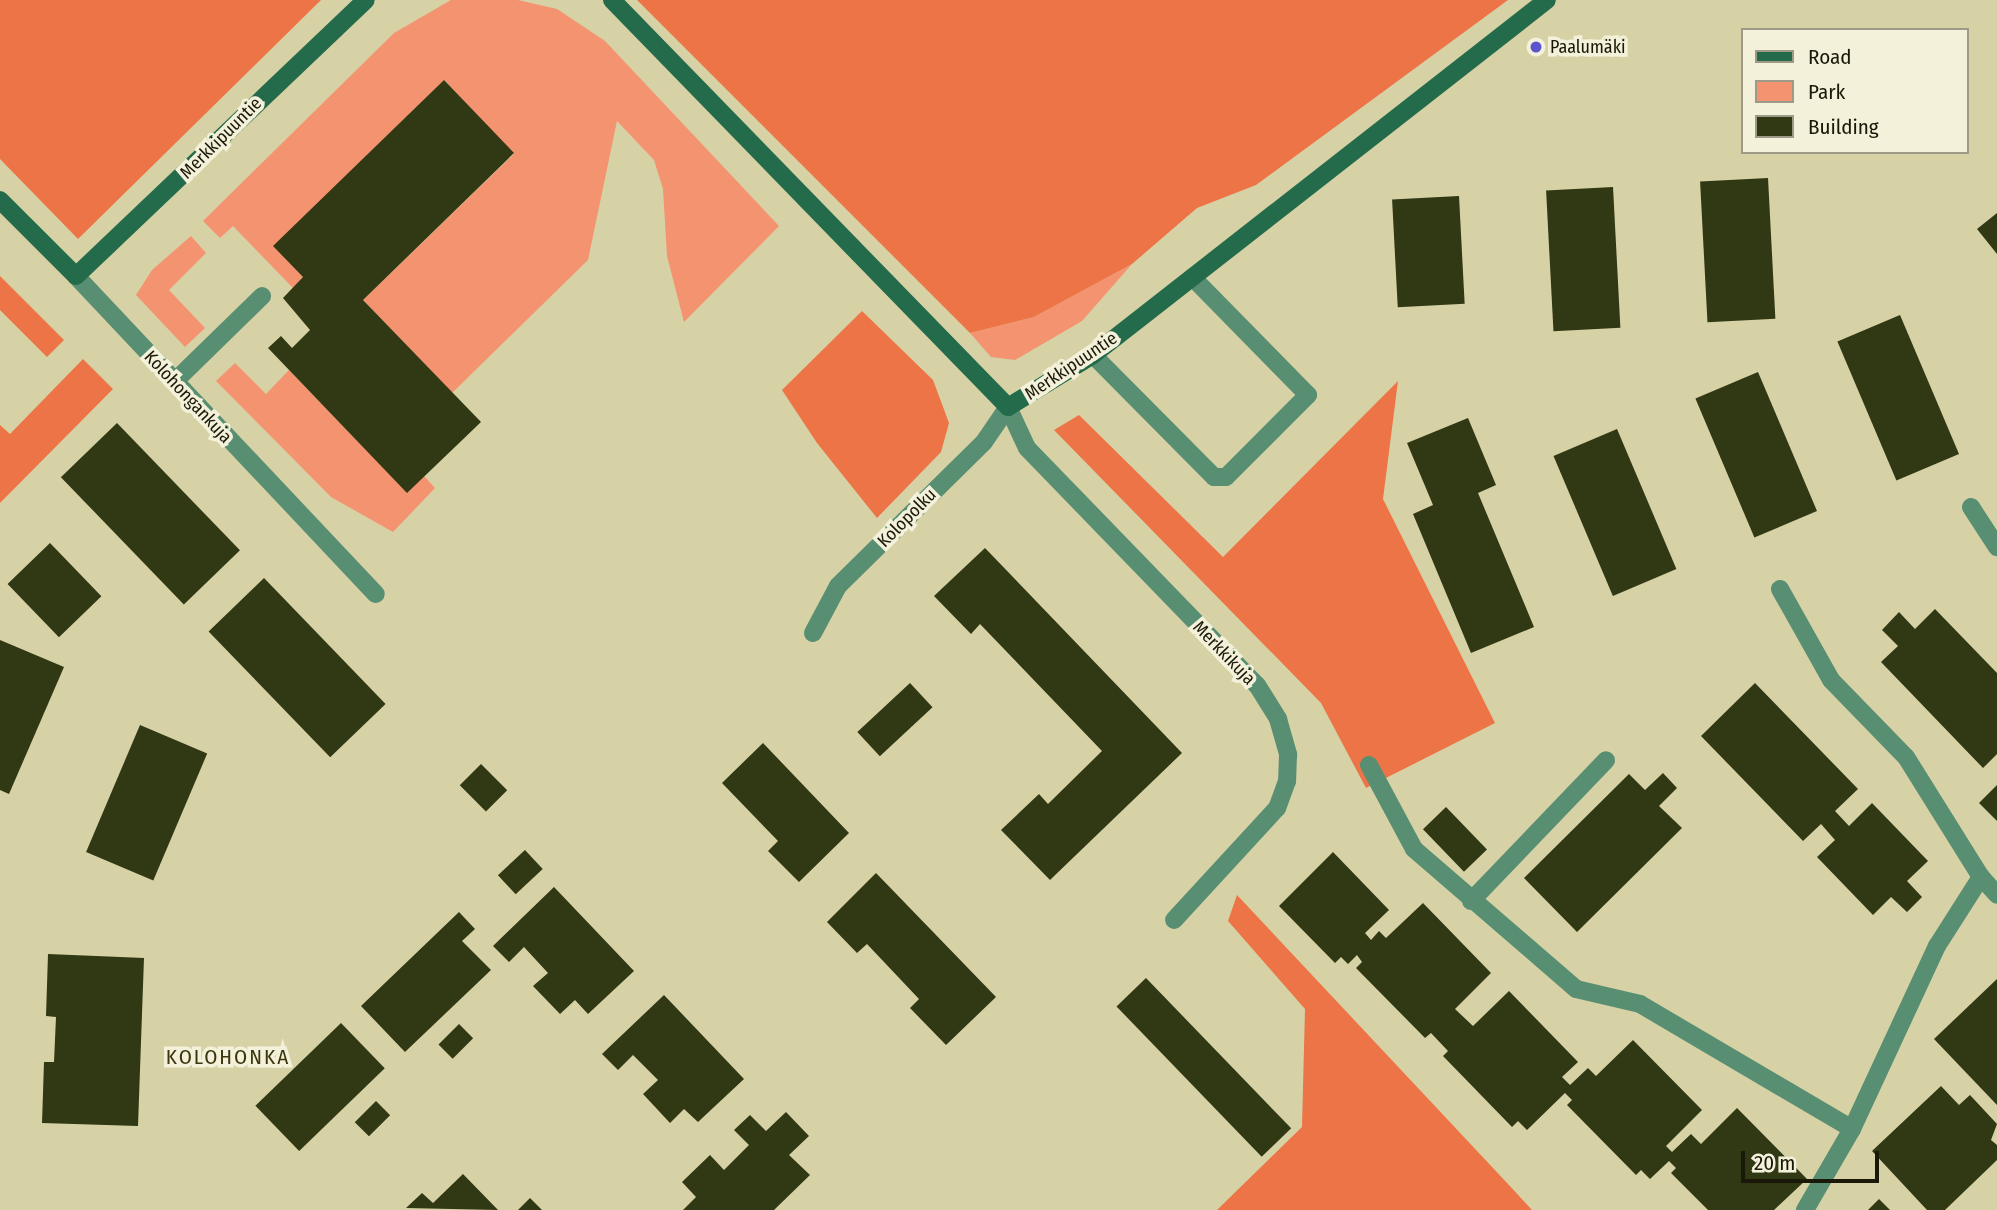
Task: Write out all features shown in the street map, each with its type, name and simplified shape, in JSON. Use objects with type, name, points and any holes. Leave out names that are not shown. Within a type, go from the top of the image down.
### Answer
[{"type":"street","name":"Merkkipuuntie","points":[[76,276],[366,0]]},
{"type":"street","name":"Merkkipuuntie","points":[[612,0],[1007,407],[1093,355],[1548,0]]},
{"type":"street","name":"Kolohongankuja","points":[[0,200],[76,276],[376,594]]},
{"type":"street","points":[[1093,355],[1214,477],[1226,477],[1308,395],[1192,277]]},
{"type":"street","points":[[174,382],[262,296]]},
{"type":"street","name":"Kolopolku","points":[[813,633],[838,586],[984,442],[1007,407]]},
{"type":"street","name":"Merkkikuja","points":[[1007,407],[1027,448],[1257,685],[1278,719],[1288,755],[1287,782],[1277,808],[1174,920]]},
{"type":"street","points":[[1971,507],[1997,547]]},
{"type":"street","points":[[1780,589],[1831,680],[1906,757],[1981,877],[1997,895]]},
{"type":"street","points":[[1471,901],[1606,760]]},
{"type":"street","points":[[1369,765],[1414,849],[1576,989],[1640,1004],[1852,1129]]},
{"type":"street","points":[[1805,1210],[1852,1129],[1937,946],[1981,877]]},
{"type":"green space","points":[[451,0],[518,0],[557,9],[605,41],[779,226],[684,322],[667,256],[663,189],[654,160],[617,121],[588,260],[452,393],[363,300],[514,154],[444,80],[274,246],[303,277],[293,288],[233,226],[220,238],[203,221],[394,33]]},
{"type":"green space","points":[[191,236],[206,253],[169,290],[205,328],[185,347],[136,295],[152,270]]},
{"type":"green space","points":[[1132,264],[1082,321],[1015,360],[991,357],[970,333],[1034,317]]},
{"type":"green space","points":[[235,363],[266,394],[289,370],[407,492],[424,476],[435,488],[393,532],[331,497],[216,381]]},
{"type":"shaded area","points":[[0,0],[321,0],[78,239],[0,159]]},
{"type":"shaded area","points":[[637,0],[1508,0],[1256,185],[1197,208],[1132,264],[1034,317],[970,333]]},
{"type":"shaded area","points":[[0,276],[64,340],[47,357],[0,310]]},
{"type":"shaded area","points":[[862,311],[933,380],[949,423],[941,452],[877,518],[817,443],[782,390]]},
{"type":"shaded area","points":[[83,359],[113,389],[0,503],[0,425],[10,434]]},
{"type":"shaded area","points":[[1398,381],[1383,499],[1495,723],[1366,788],[1321,703],[1054,430],[1079,415],[1223,557]]},
{"type":"shaded area","points":[[1237,895],[1532,1210],[1217,1210],[1302,1127],[1305,1009],[1228,921]]},
{"type":"building","points":[[444,80],[514,153],[363,300],[481,422],[407,493],[268,348],[281,336],[292,348],[310,330],[283,298],[303,277],[273,246]]},
{"type":"building","points":[[1768,178],[1775,319],[1707,322],[1700,182]]},
{"type":"building","points":[[1613,187],[1620,328],[1553,331],[1546,191]]},
{"type":"building","points":[[1459,196],[1465,304],[1398,307],[1392,200]]},
{"type":"building","points":[[1997,213],[1997,254],[1977,229]]},
{"type":"building","points":[[1900,315],[1959,454],[1896,481],[1837,342]]},
{"type":"building","points":[[1758,372],[1817,511],[1754,538],[1695,399]]},
{"type":"building","points":[[1468,418],[1496,485],[1478,493],[1534,627],[1471,653],[1413,514],[1433,505],[1407,443]]},
{"type":"building","points":[[117,423],[240,550],[184,605],[61,477]]},
{"type":"building","points":[[1617,429],[1676,569],[1613,596],[1553,456]]},
{"type":"building","points":[[50,543],[101,596],[59,637],[8,584]]},
{"type":"building","points":[[985,548],[1182,753],[1050,880],[1001,830],[1039,794],[1048,804],[1102,751],[980,624],[971,634],[934,596]]},
{"type":"building","points":[[264,578],[386,704],[330,757],[209,631]]},
{"type":"building","points":[[1935,609],[1997,673],[1997,754],[1983,768],[1881,662],[1898,646],[1882,630],[1899,612],[1915,629]]},
{"type":"building","points":[[0,640],[64,667],[9,794],[0,790]]},
{"type":"building","points":[[910,683],[933,707],[880,756],[857,732]]},
{"type":"building","points":[[1755,683],[1858,789],[1835,811],[1849,826],[1872,803],[1928,861],[1907,881],[1922,897],[1907,912],[1891,897],[1873,915],[1817,857],[1835,840],[1821,824],[1803,841],[1701,736]]},
{"type":"building","points":[[140,725],[207,754],[153,881],[86,852]]},
{"type":"building","points":[[763,743],[849,833],[799,882],[768,851],[778,841],[722,783]]},
{"type":"building","points":[[481,764],[507,790],[486,811],[460,785]]},
{"type":"building","points":[[1663,773],[1677,788],[1659,806],[1682,828],[1577,932],[1524,878],[1629,774],[1645,790]]},
{"type":"building","points":[[1997,785],[1997,821],[1979,803]]},
{"type":"building","points":[[1446,807],[1487,849],[1464,872],[1423,829]]},
{"type":"building","points":[[525,850],[543,869],[516,894],[498,875]]},
{"type":"building","points":[[1333,852],[1389,910],[1365,933],[1371,940],[1379,931],[1386,938],[1423,903],[1491,973],[1455,1009],[1473,1026],[1509,991],[1578,1062],[1562,1077],[1570,1085],[1588,1068],[1596,1076],[1633,1040],[1702,1110],[1666,1146],[1672,1152],[1691,1134],[1701,1144],[1737,1108],[1807,1179],[1774,1210],[1708,1210],[1671,1173],[1676,1168],[1669,1161],[1650,1179],[1641,1170],[1636,1175],[1567,1105],[1572,1100],[1565,1093],[1527,1130],[1518,1121],[1512,1127],[1443,1056],[1448,1051],[1431,1033],[1425,1038],[1356,968],[1362,962],[1357,955],[1348,964],[1341,957],[1335,963],[1279,906]]},
{"type":"building","points":[[876,873],[996,997],[946,1045],[910,1008],[919,999],[867,944],[857,953],[827,922]]},
{"type":"building","points":[[554,887],[634,971],[588,1014],[575,1000],[560,1014],[533,986],[548,973],[524,947],[509,962],[493,946]]},
{"type":"building","points":[[459,912],[475,929],[462,941],[491,970],[405,1052],[361,1006]]},
{"type":"building","points":[[48,954],[144,958],[138,1126],[42,1123],[44,1062],[54,1062],[56,1017],[46,1016]]},
{"type":"building","points":[[1146,978],[1291,1128],[1262,1157],[1117,1006]]},
{"type":"building","points":[[1997,979],[1997,1105],[1934,1039]]},
{"type":"building","points":[[664,995],[744,1079],[698,1122],[684,1109],[670,1123],[643,1094],[658,1080],[633,1055],[618,1070],[602,1054]]},
{"type":"building","points":[[341,1023],[385,1068],[299,1151],[255,1106]]},
{"type":"building","points":[[459,1024],[473,1038],[453,1059],[438,1045]]},
{"type":"building","points":[[1941,1086],[1959,1105],[1970,1095],[1997,1124],[1991,1140],[1997,1145],[1997,1160],[1945,1210],[1927,1210],[1872,1151]]},
{"type":"building","points":[[376,1101],[390,1115],[369,1136],[355,1122]]},
{"type":"building","points":[[786,1112],[809,1136],[789,1155],[810,1175],[774,1210],[683,1210],[696,1197],[682,1182],[710,1155],[724,1170],[749,1145],[734,1130],[750,1115],[766,1131]]},
{"type":"building","points":[[463,1174],[498,1210],[406,1208],[422,1193],[433,1203]]},
{"type":"building","points":[[530,1198],[542,1210],[518,1210]]},
{"type":"building","points":[[1879,1199],[1890,1210],[1868,1210]]},
{"type":"place","name":"Paalumäki","points":[[1536,47]]},
{"type":"district","name":"KOLOHONKA","points":[[228,1057]]}]
